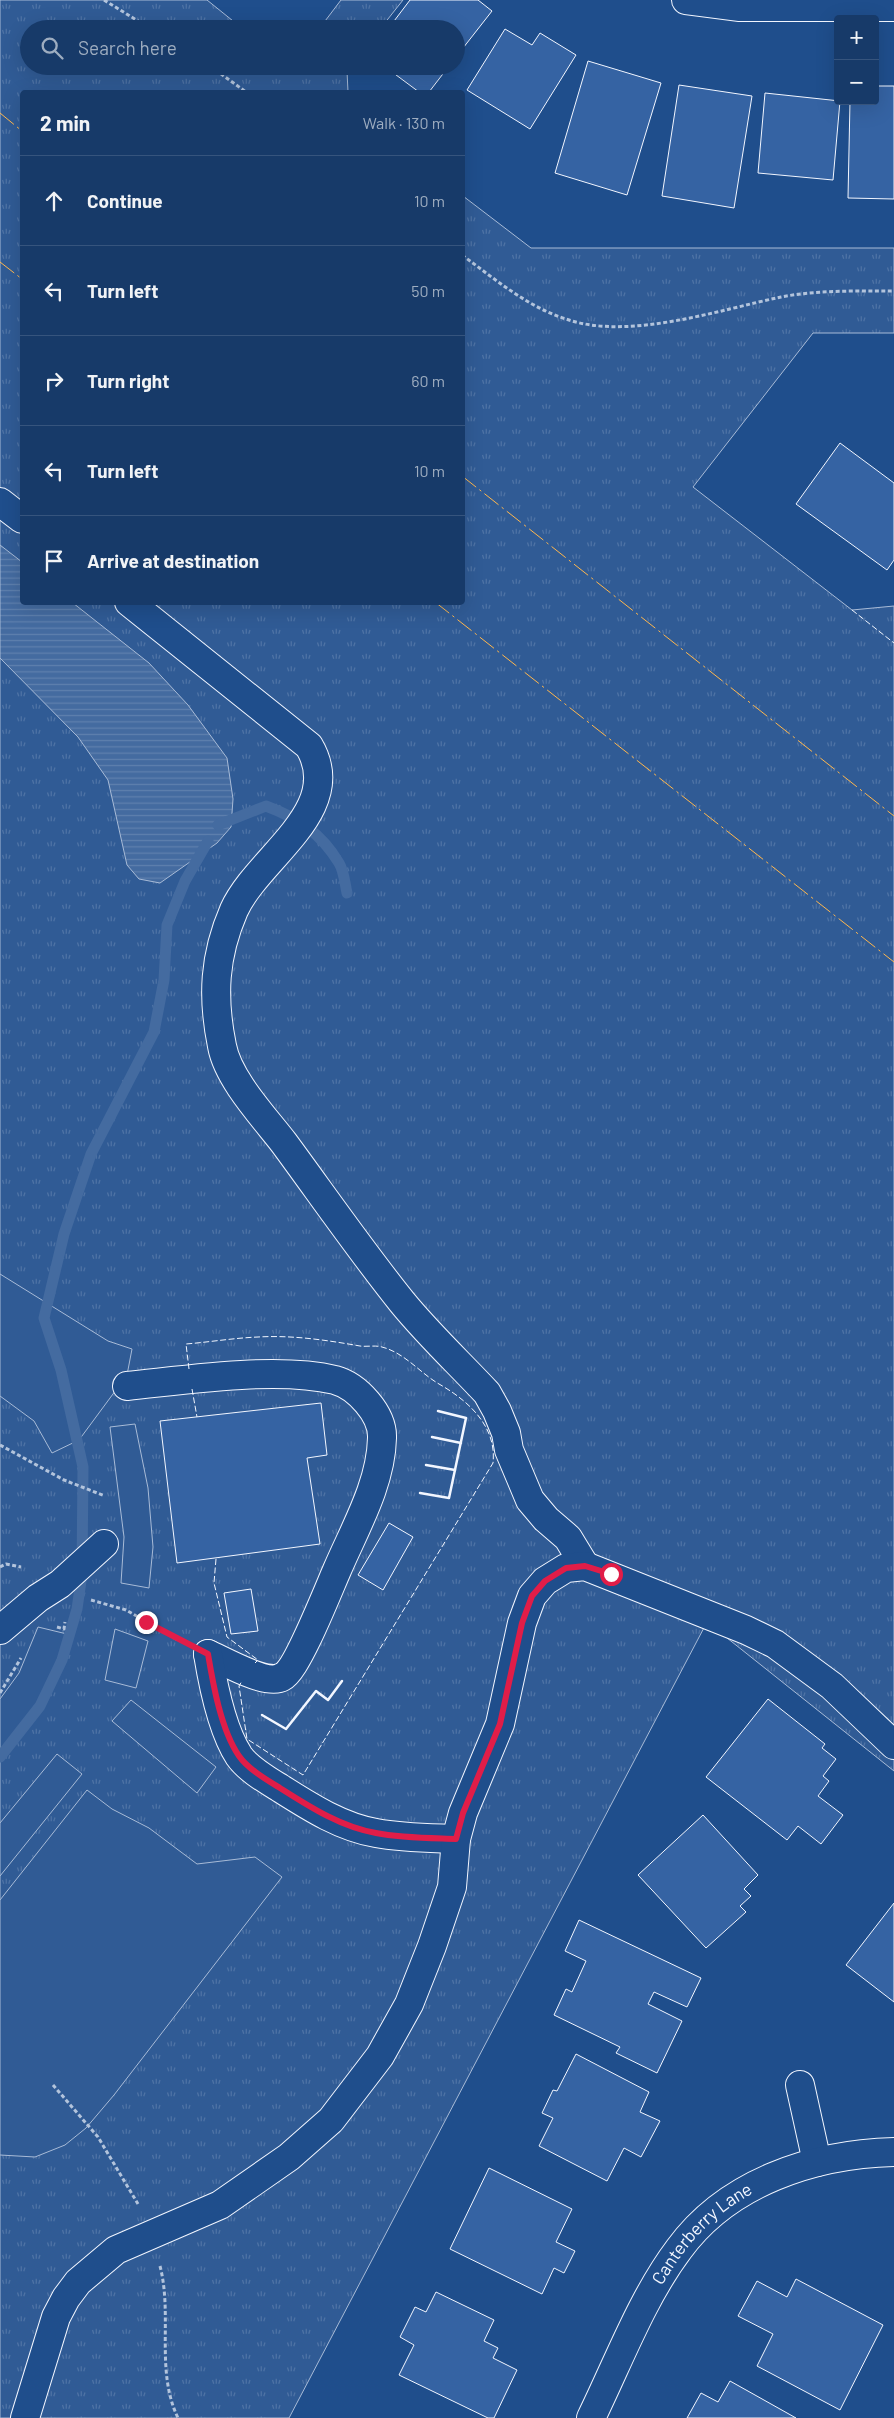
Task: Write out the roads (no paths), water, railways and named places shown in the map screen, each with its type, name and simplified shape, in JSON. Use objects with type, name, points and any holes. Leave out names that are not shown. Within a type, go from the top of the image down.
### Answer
[{"type":"street","points":[[686,0],[740,7],[894,7]]},
{"type":"street","points":[[0,502],[20,517]]},
{"type":"street","points":[[132,605],[309,746],[318,761],[317,793],[310,810],[292,836],[246,890],[235,909],[222,943],[215,978],[215,998],[226,1061],[255,1104],[403,1303],[487,1393],[506,1433],[509,1450],[530,1500],[546,1519],[568,1538],[585,1566]]},
{"type":"street","points":[[127,1386],[283,1374],[336,1380],[354,1389],[378,1418],[383,1436],[378,1475],[317,1616],[291,1668],[283,1677],[270,1680],[208,1654],[212,1681],[234,1747],[246,1764],[266,1779],[312,1808],[348,1826],[376,1833],[456,1839]]},
{"type":"street","points":[[0,1630],[38,1598],[60,1584],[104,1544]]},
{"type":"street","points":[[25,2418],[56,2317],[66,2298],[78,2282],[116,2250],[220,2205],[289,2157],[331,2120],[380,2056],[409,2004],[432,1946],[452,1887],[456,1839],[463,1813],[500,1724],[522,1623],[532,1596],[545,1581],[566,1568],[585,1566],[737,1626],[775,1644],[832,1686],[894,1745]]},
{"type":"street","points":[[800,2086],[817,2162]]},
{"type":"street","name":"Canterberry Lane","points":[[591,2418],[649,2297],[680,2247],[718,2209],[735,2196],[779,2174],[817,2162],[858,2154],[894,2152]]},
{"type":"waterway","points":[[218,825],[266,806],[298,821],[316,835],[332,852],[342,870],[347,893]]},
{"type":"waterway","points":[[0,1757],[40,1706],[62,1660],[77,1609],[82,1574],[83,1467],[61,1370],[44,1318],[64,1234],[91,1154],[154,1032],[164,980],[167,925],[185,881],[208,841]]}]
